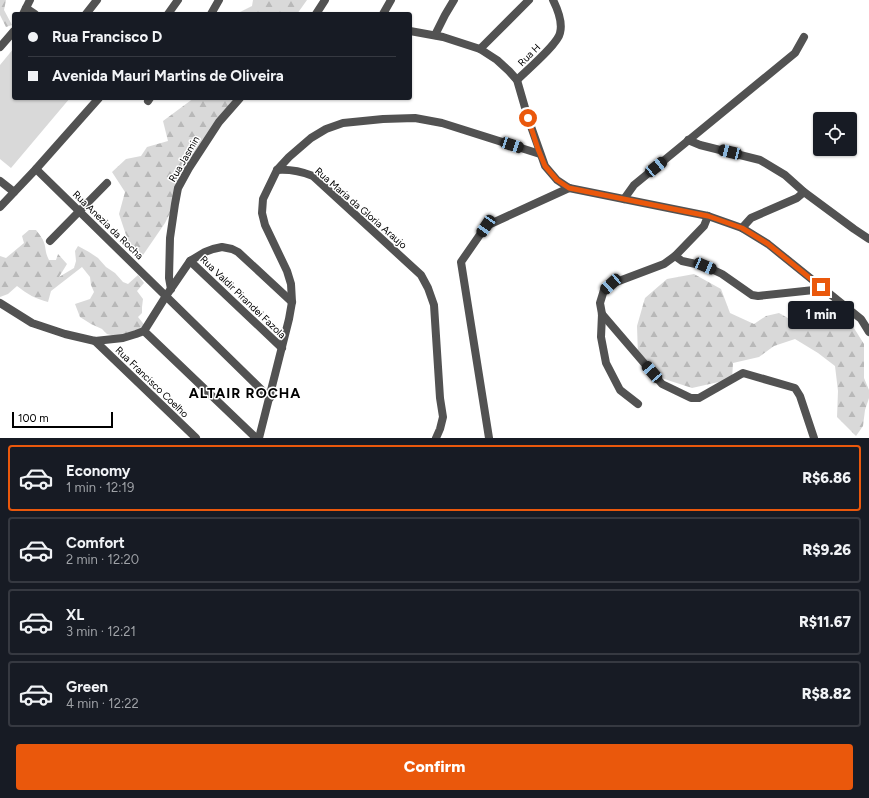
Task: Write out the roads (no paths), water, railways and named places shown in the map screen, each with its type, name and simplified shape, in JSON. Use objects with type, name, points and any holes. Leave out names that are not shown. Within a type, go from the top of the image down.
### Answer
[{"type":"street","points":[[24,11],[30,0]]},
{"type":"street","points":[[88,12],[97,0]]},
{"type":"street","points":[[169,12],[178,0]]},
{"type":"street","points":[[212,12],[219,0]]},
{"type":"street","points":[[320,12],[325,0]]},
{"type":"street","points":[[384,12],[391,0]]},
{"type":"street","points":[[435,35],[444,15],[454,0]]},
{"type":"street","points":[[480,50],[529,0]]},
{"type":"street","name":"Rua H","points":[[517,80],[554,44],[560,35],[561,28],[558,11],[553,0]]},
{"type":"street","points":[[412,31],[443,37],[480,50],[497,60],[517,80],[528,118],[545,166],[557,180],[569,188],[708,216],[742,228],[768,244],[861,319],[869,332]]},
{"type":"street","points":[[0,47],[12,33]]},
{"type":"street","points":[[624,199],[634,185],[795,53],[804,37]]},
{"type":"street","points":[[0,207],[97,100]]},
{"type":"street","name":"Rua Jasmin","points":[[171,289],[168,278],[170,238],[178,188],[189,168],[219,122],[238,100]]},
{"type":"street","points":[[259,438],[289,320],[292,302],[291,284],[287,271],[265,225],[262,213],[263,199],[277,170],[289,157],[311,138],[343,123],[383,119],[415,118],[442,123],[540,154]]},
{"type":"street","points":[[688,140],[700,145],[760,160],[785,175],[804,192],[869,239]]},
{"type":"street","name":"Rua Anezia da Rocha","points":[[36,169],[270,398]]},
{"type":"street","name":"Rua Maria da Gloria Araujo","points":[[277,170],[288,169],[301,171],[312,176],[421,275],[428,288],[434,306],[440,398],[443,417],[436,438]]},
{"type":"street","points":[[0,181],[14,192]]},
{"type":"street","points":[[50,241],[106,183]]},
{"type":"street","points":[[489,438],[461,262],[486,226],[569,188]]},
{"type":"street","points":[[742,228],[751,218],[797,198],[804,192]]},
{"type":"street","points":[[638,404],[620,390],[606,363],[601,337],[602,314],[600,303],[604,290],[611,284],[664,264],[675,256],[704,226],[708,216]]},
{"type":"street","points":[[0,303],[32,323],[65,334],[95,341],[123,338],[144,331],[190,261],[205,252],[222,247],[238,252],[292,302]]},
{"type":"street","points":[[675,256],[682,261],[705,266],[722,274],[752,294],[758,296],[814,290],[821,287]]},
{"type":"street","name":"Rua Valdir Pirandei Fazola","points":[[190,261],[282,348]]},
{"type":"street","points":[[602,314],[662,384],[691,398],[698,398],[743,374],[795,388],[800,396],[814,438]]},
{"type":"street","points":[[144,331],[256,438]]},
{"type":"street","name":"Rua Francisco Coelho","points":[[95,341],[196,438]]},
{"type":"district","name":"ALTAIR ROCHA","points":[[245,393]]}]
